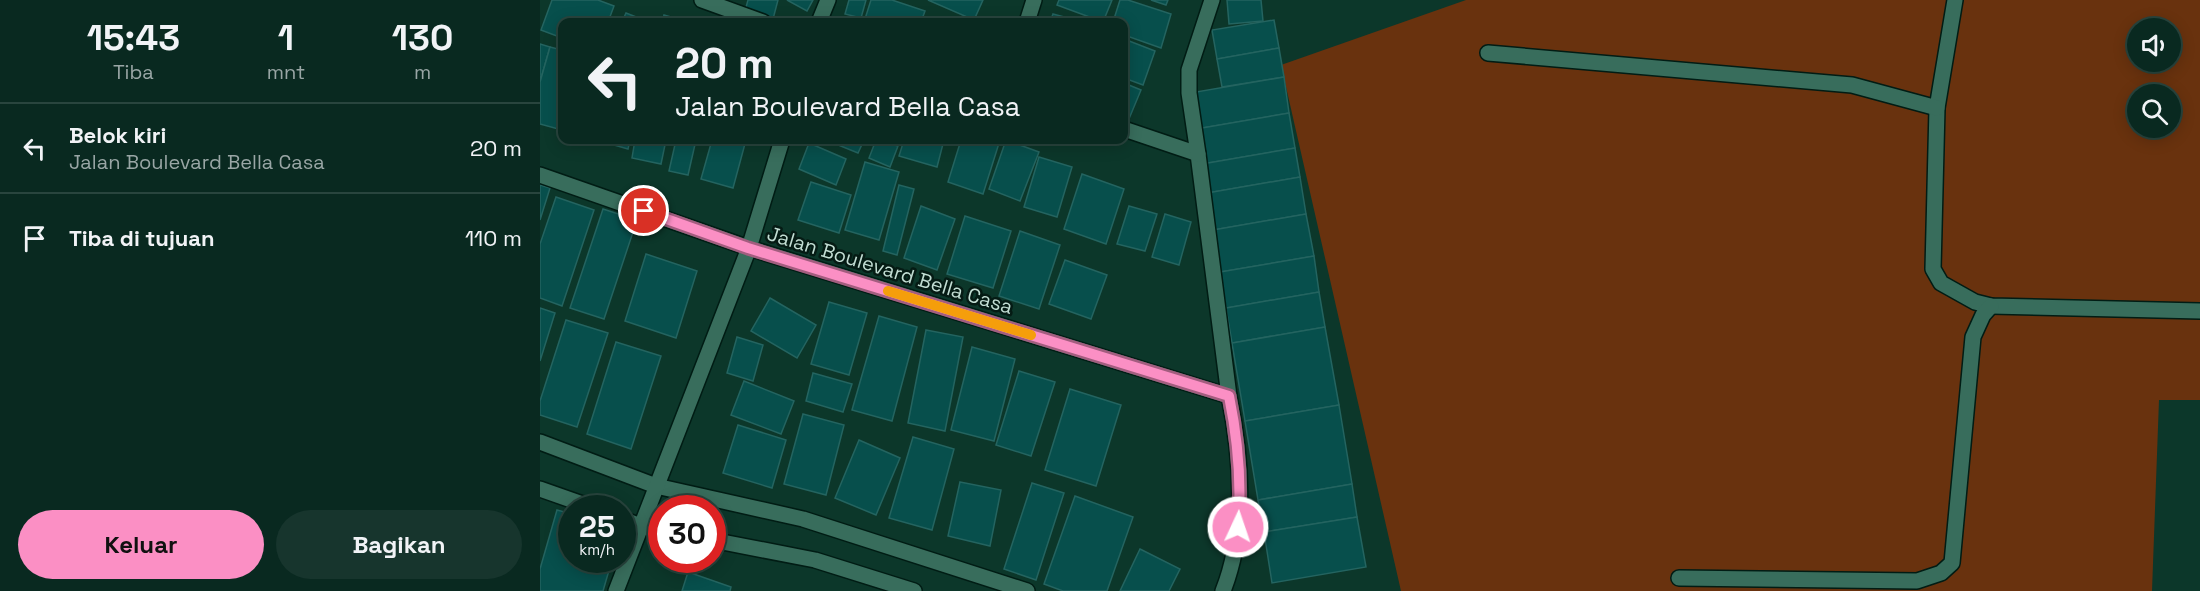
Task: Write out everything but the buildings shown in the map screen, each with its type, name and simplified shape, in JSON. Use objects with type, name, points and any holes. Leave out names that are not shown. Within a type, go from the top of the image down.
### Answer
[{"type":"street","points":[[702,0],[753,18]]},
{"type":"street","points":[[821,18],[828,0]]},
{"type":"street","points":[[1028,18],[1034,0]]},
{"type":"street","points":[[1212,0],[1189,70],[1191,110],[1229,396],[1237,438],[1239,509],[1236,546],[1229,576],[1222,591]]},
{"type":"street","points":[[1954,0],[1937,108],[1933,269],[1941,283],[1975,302],[1991,306],[2200,311]]},
{"type":"street","points":[[1488,53],[1852,85],[1937,108]]},
{"type":"street","points":[[1128,130],[1198,154]]},
{"type":"street","points":[[616,591],[748,248],[781,144]]},
{"type":"street","name":"Jalan Boulevard Bella Casa","points":[[540,175],[748,248],[1229,396]]},
{"type":"street","points":[[1679,578],[1917,581],[1941,573],[1947,568],[1952,562],[1973,337],[1983,315],[1991,306]]},
{"type":"street","points":[[540,442],[656,486],[803,519],[1027,591]]},
{"type":"street","points":[[540,489],[558,495]]},
{"type":"street","points":[[636,524],[648,527]]},
{"type":"street","points":[[726,543],[816,560],[914,591]]},
{"type":"shaded area","points":[[1466,0],[2200,0],[2200,400],[2159,400],[2152,591],[1401,591],[1281,65]]},
{"type":"slow traffic","points":[[888,291],[1031,335]]},
{"type":"route","points":[[644,211],[748,248],[1229,396],[1237,438],[1238,527]]}]
